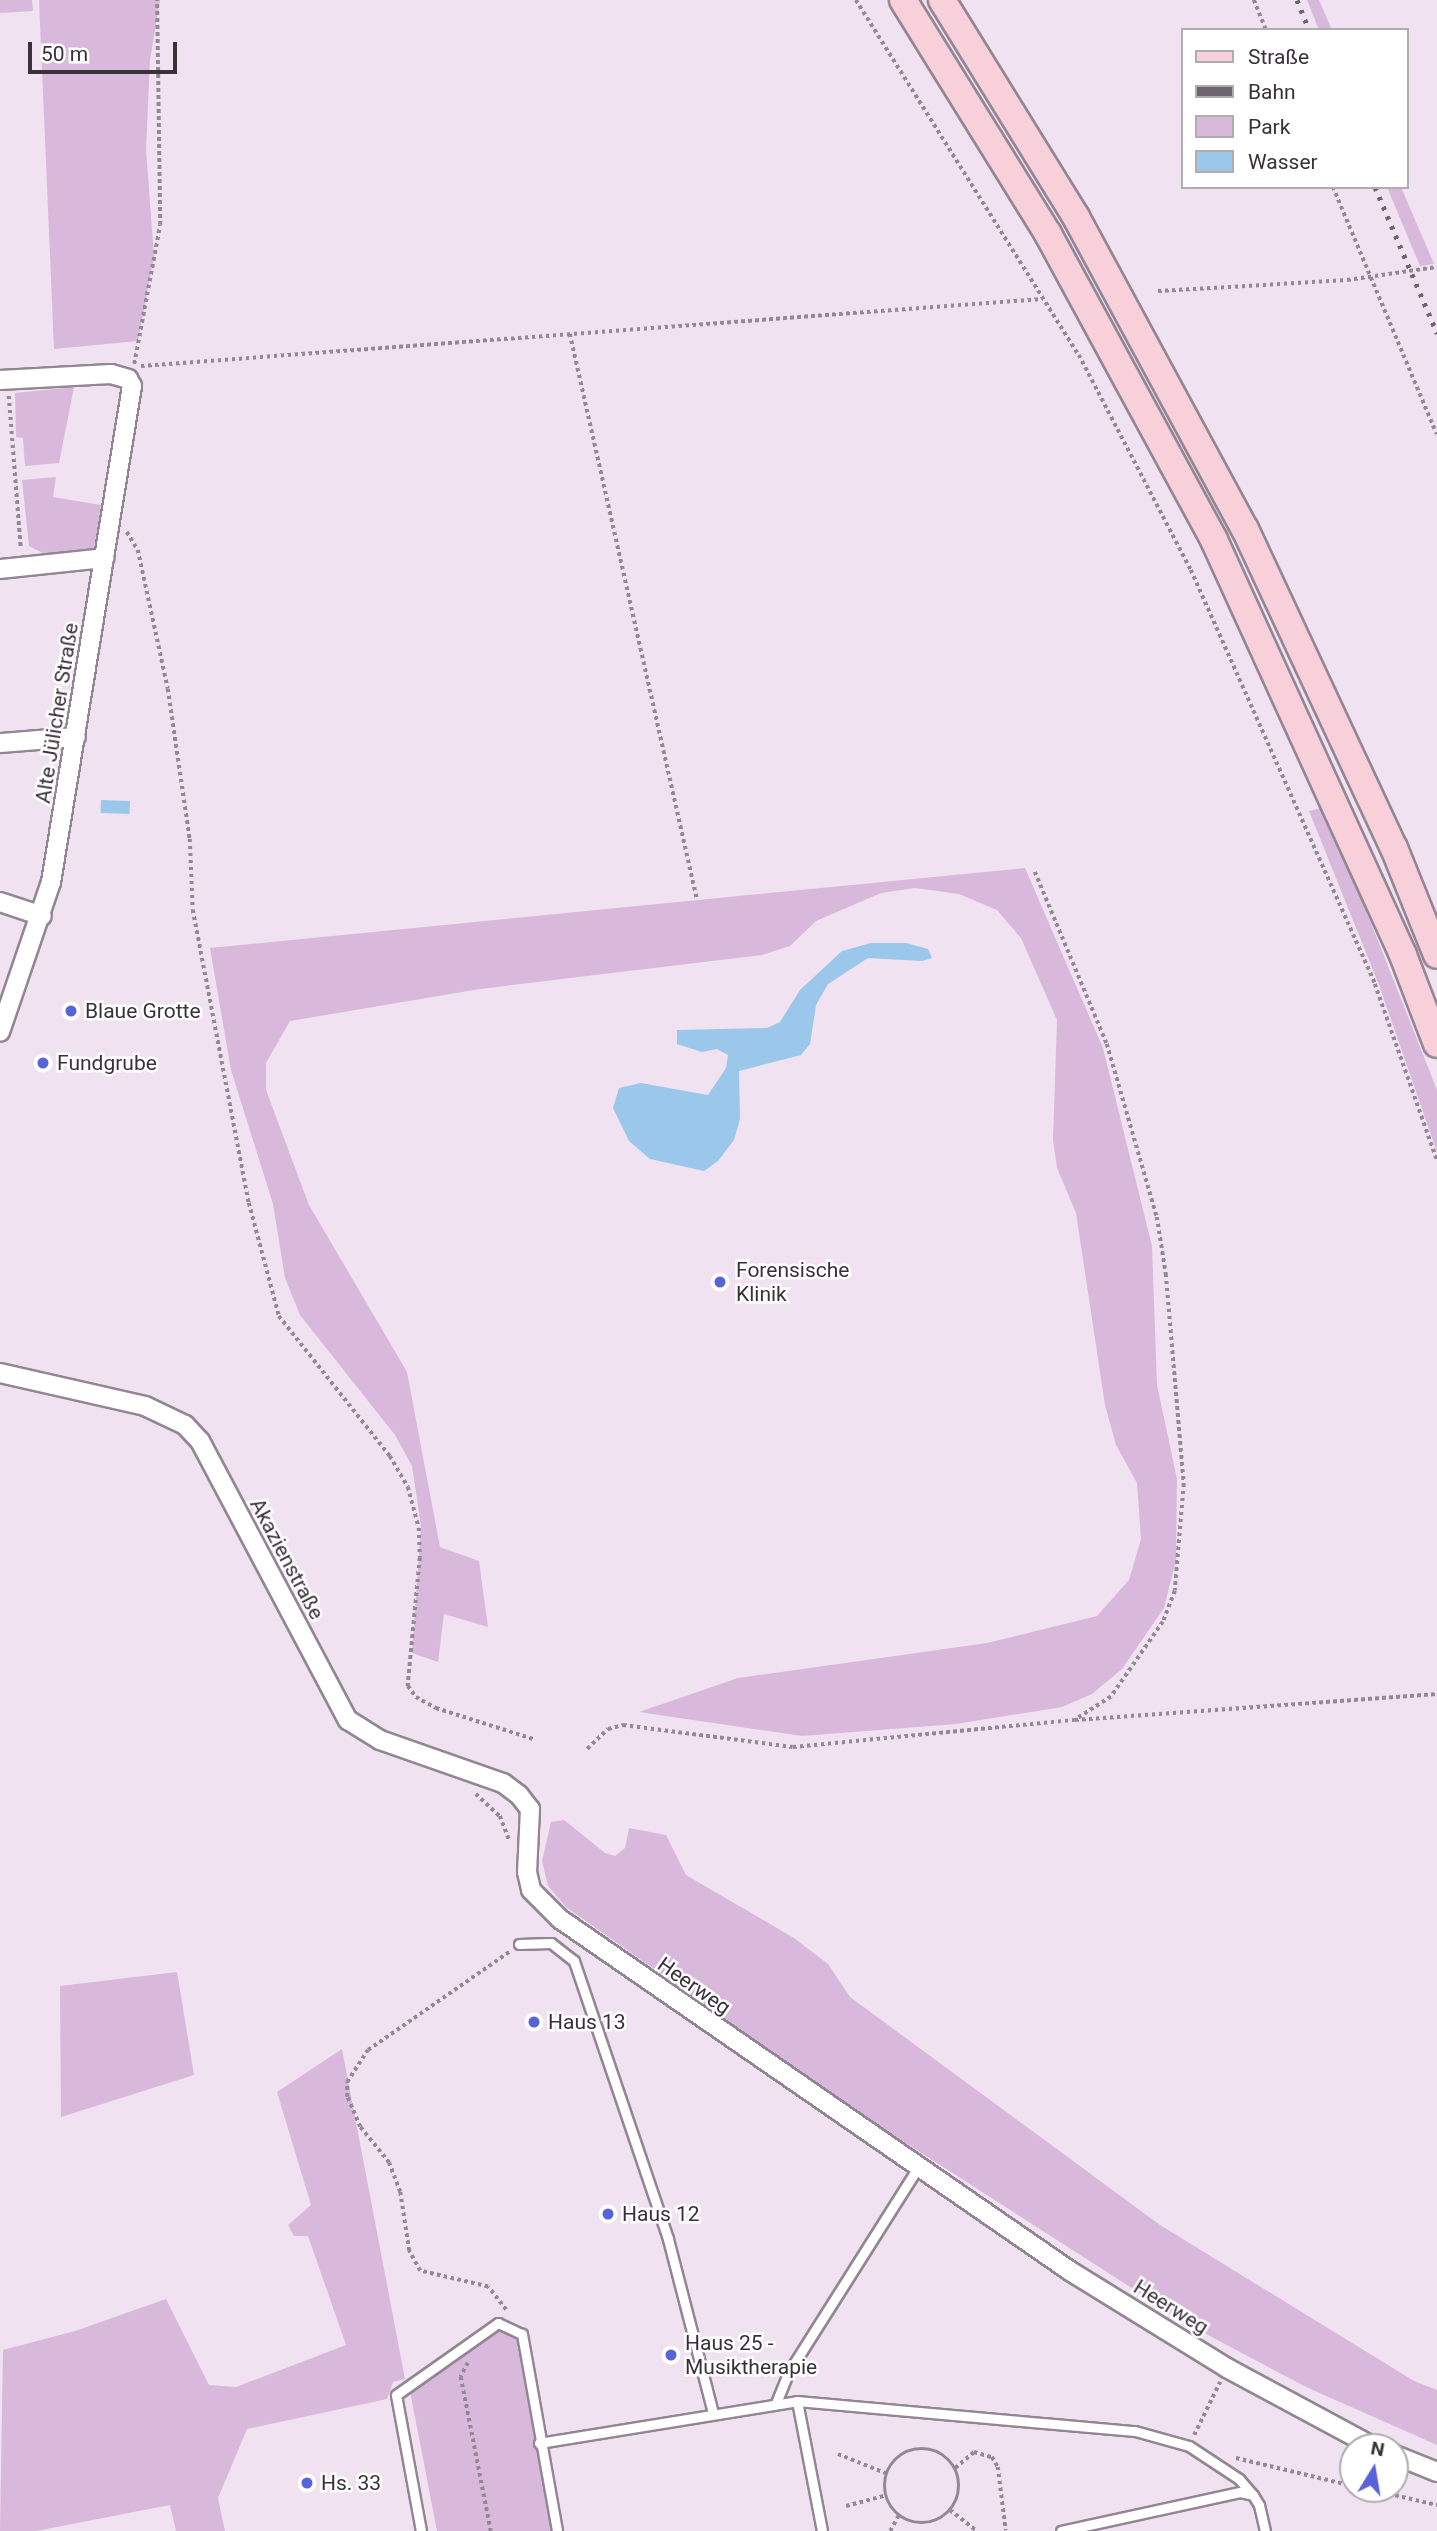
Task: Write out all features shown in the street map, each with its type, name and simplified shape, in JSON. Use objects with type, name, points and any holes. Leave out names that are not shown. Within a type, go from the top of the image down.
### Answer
[{"type":"main road","points":[[903,0],[1048,234],[1214,540],[1403,955],[1437,1044]]},
{"type":"main road","points":[[942,0],[1076,217],[1245,530],[1394,848],[1437,955]]},
{"type":"street","name":"Alte Jülicher Straße","points":[[0,1031],[42,915],[76,737],[132,394],[128,379],[111,374],[4,380]]},
{"type":"street","points":[[0,569],[104,558]]},
{"type":"street","points":[[0,743],[76,737]]},
{"type":"street","points":[[0,902],[42,915]]},
{"type":"street","name":"Akazienstraße","points":[[0,1373],[145,1406],[185,1425],[200,1441],[348,1720],[380,1740],[503,1783],[519,1795]]},
{"type":"street","name":"Heerweg","points":[[519,1795],[530,1809],[527,1872],[531,1889],[542,1902],[591,1942],[917,2169],[1227,2368],[1348,2433]]},
{"type":"street","points":[[1409,2461],[1437,2472]]},
{"type":"lane","points":[[519,1944],[551,1943],[573,1961],[668,2239],[713,2413]]},
{"type":"lane","points":[[776,2403],[788,2373],[917,2169]]},
{"type":"lane","points":[[421,2531],[396,2395],[498,2323],[522,2334],[556,2531]]},
{"type":"lane","points":[[539,2443],[797,2401],[1135,2431],[1189,2446],[1239,2479],[1253,2495],[1265,2531]]},
{"type":"lane","points":[[797,2401],[822,2531]]},
{"type":"lane","points":[[1061,2531],[1240,2493],[1253,2495]]},
{"type":"path","points":[[157,0],[160,225],[145,320],[132,369],[1043,299]]},
{"type":"path","points":[[856,0],[1079,355],[1196,583],[1375,984],[1437,1160]]},
{"type":"path","points":[[1254,0],[1265,28]]},
{"type":"path","points":[[1334,189],[1437,434]]},
{"type":"path","points":[[1158,291],[1370,276],[1437,267]]},
{"type":"path","points":[[570,334],[697,899]]},
{"type":"path","points":[[4,380],[23,567]]},
{"type":"path","points":[[124,529],[138,550],[179,748],[200,947],[249,1203],[279,1316],[376,1437],[408,1487],[419,1528],[420,1558],[408,1686],[416,1697],[533,1739]]},
{"type":"path","points":[[1035,872],[1107,1044],[1157,1217],[1166,1274],[1184,1484],[1175,1591],[1163,1622],[1111,1697],[1075,1720]]},
{"type":"path","points":[[587,1749],[608,1729],[623,1725],[793,1747],[1075,1720],[1437,1694]]},
{"type":"path","points":[[519,1944],[368,2050],[352,2068],[346,2097],[360,2127],[389,2163],[400,2192],[409,2251],[420,2271],[488,2287],[522,2334]]},
{"type":"path","points":[[470,2360],[461,2377],[491,2531]]},
{"type":"path","points":[[1189,2446],[1227,2368]]},
{"type":"path","points":[[921,2450],[944,2456],[954,2469],[959,2488],[950,2510],[930,2522],[918,2523],[900,2515],[887,2495],[888,2474],[899,2458],[921,2450]]},
{"type":"path","points":[[954,2469],[974,2452],[992,2457],[1006,2531]]},
{"type":"path","points":[[838,2454],[888,2474]]},
{"type":"path","points":[[1225,2456],[1339,2483]]},
{"type":"path","points":[[846,2506],[887,2495]]},
{"type":"path","points":[[1409,2499],[1437,2505]]},
{"type":"path","points":[[950,2510],[977,2531]]},
{"type":"path","points":[[890,2531],[900,2515]]},
{"type":"green space","points":[[0,0],[32,0],[33,11],[0,13]]},
{"type":"green space","points":[[39,0],[160,0],[150,60],[146,149],[154,257],[138,341],[54,349]]},
{"type":"green space","points":[[1307,0],[1319,0],[1331,28],[1318,28]]},
{"type":"green space","points":[[1388,189],[1402,189],[1434,264],[1420,266]]},
{"type":"green space","points":[[74,387],[59,463],[25,466],[23,438],[16,437],[15,393]]},
{"type":"green space","points":[[56,477],[53,497],[101,505],[93,555],[53,558],[29,546],[22,480]]},
{"type":"green space","points":[[1325,807],[1437,1090],[1437,1152],[1379,985],[1309,811]]},
{"type":"green space","points":[[1025,868],[1103,1048],[1152,1246],[1157,1385],[1177,1479],[1176,1560],[1164,1608],[1122,1669],[1092,1694],[1062,1707],[956,1724],[802,1736],[639,1712],[738,1678],[987,1643],[1097,1616],[1129,1580],[1141,1539],[1137,1483],[1116,1445],[1105,1405],[1076,1213],[1057,1168],[1053,1140],[1057,1020],[1021,938],[997,910],[959,894],[915,888],[881,893],[816,921],[790,946],[762,955],[480,989],[290,1021],[266,1063],[266,1090],[309,1205],[407,1372],[440,1547],[479,1561],[488,1627],[444,1614],[438,1662],[412,1653],[421,1526],[412,1466],[395,1435],[300,1315],[285,1278],[273,1204],[231,1070],[210,948]]},
{"type":"green space","points":[[564,1820],[605,1853],[615,1856],[625,1848],[629,1828],[666,1835],[686,1875],[794,1938],[828,1964],[850,1997],[1160,2225],[1414,2381],[1437,2390],[1437,2445],[1306,2387],[1191,2326],[856,2111],[566,1907],[548,1886],[542,1861],[551,1822]]},
{"type":"green space","points":[[177,1972],[194,2075],[61,2117],[60,1986]]},
{"type":"green space","points":[[342,2049],[405,2379],[393,2382],[387,2399],[247,2429],[218,2498],[225,2531],[176,2531],[170,2505],[36,2531],[0,2531],[3,2350],[75,2331],[166,2299],[209,2385],[236,2387],[346,2345],[308,2236],[294,2236],[288,2225],[311,2205],[277,2092]]},
{"type":"green space","points":[[497,2323],[522,2334],[556,2531],[437,2531],[409,2386]]},
{"type":"water","points":[[101,800],[130,801],[130,814],[101,813]]},
{"type":"water","points":[[871,943],[906,943],[928,949],[932,958],[922,961],[868,958],[828,984],[816,1005],[810,1044],[801,1055],[739,1071],[740,1119],[734,1140],[718,1161],[704,1171],[650,1159],[629,1141],[613,1108],[619,1088],[641,1083],[708,1095],[726,1068],[728,1055],[717,1049],[702,1052],[677,1044],[677,1030],[767,1028],[780,1022],[800,990],[842,951]]},
{"type":"railway","points":[[1297,0],[1308,28]]},
{"type":"railway","points":[[1376,189],[1437,333]]},
{"type":"place","name":"Blaue Grotte","points":[[71,1011]]},
{"type":"place","name":"Fundgrube","points":[[43,1063]]},
{"type":"place","name":"Forensische Klinik","points":[[720,1282]]},
{"type":"place","name":"Haus 13","points":[[534,2022]]},
{"type":"place","name":"Haus 12","points":[[608,2214]]},
{"type":"place","name":"Haus 25 - Musiktherapie","points":[[671,2355]]},
{"type":"place","name":"Hs. 33","points":[[307,2483]]}]
